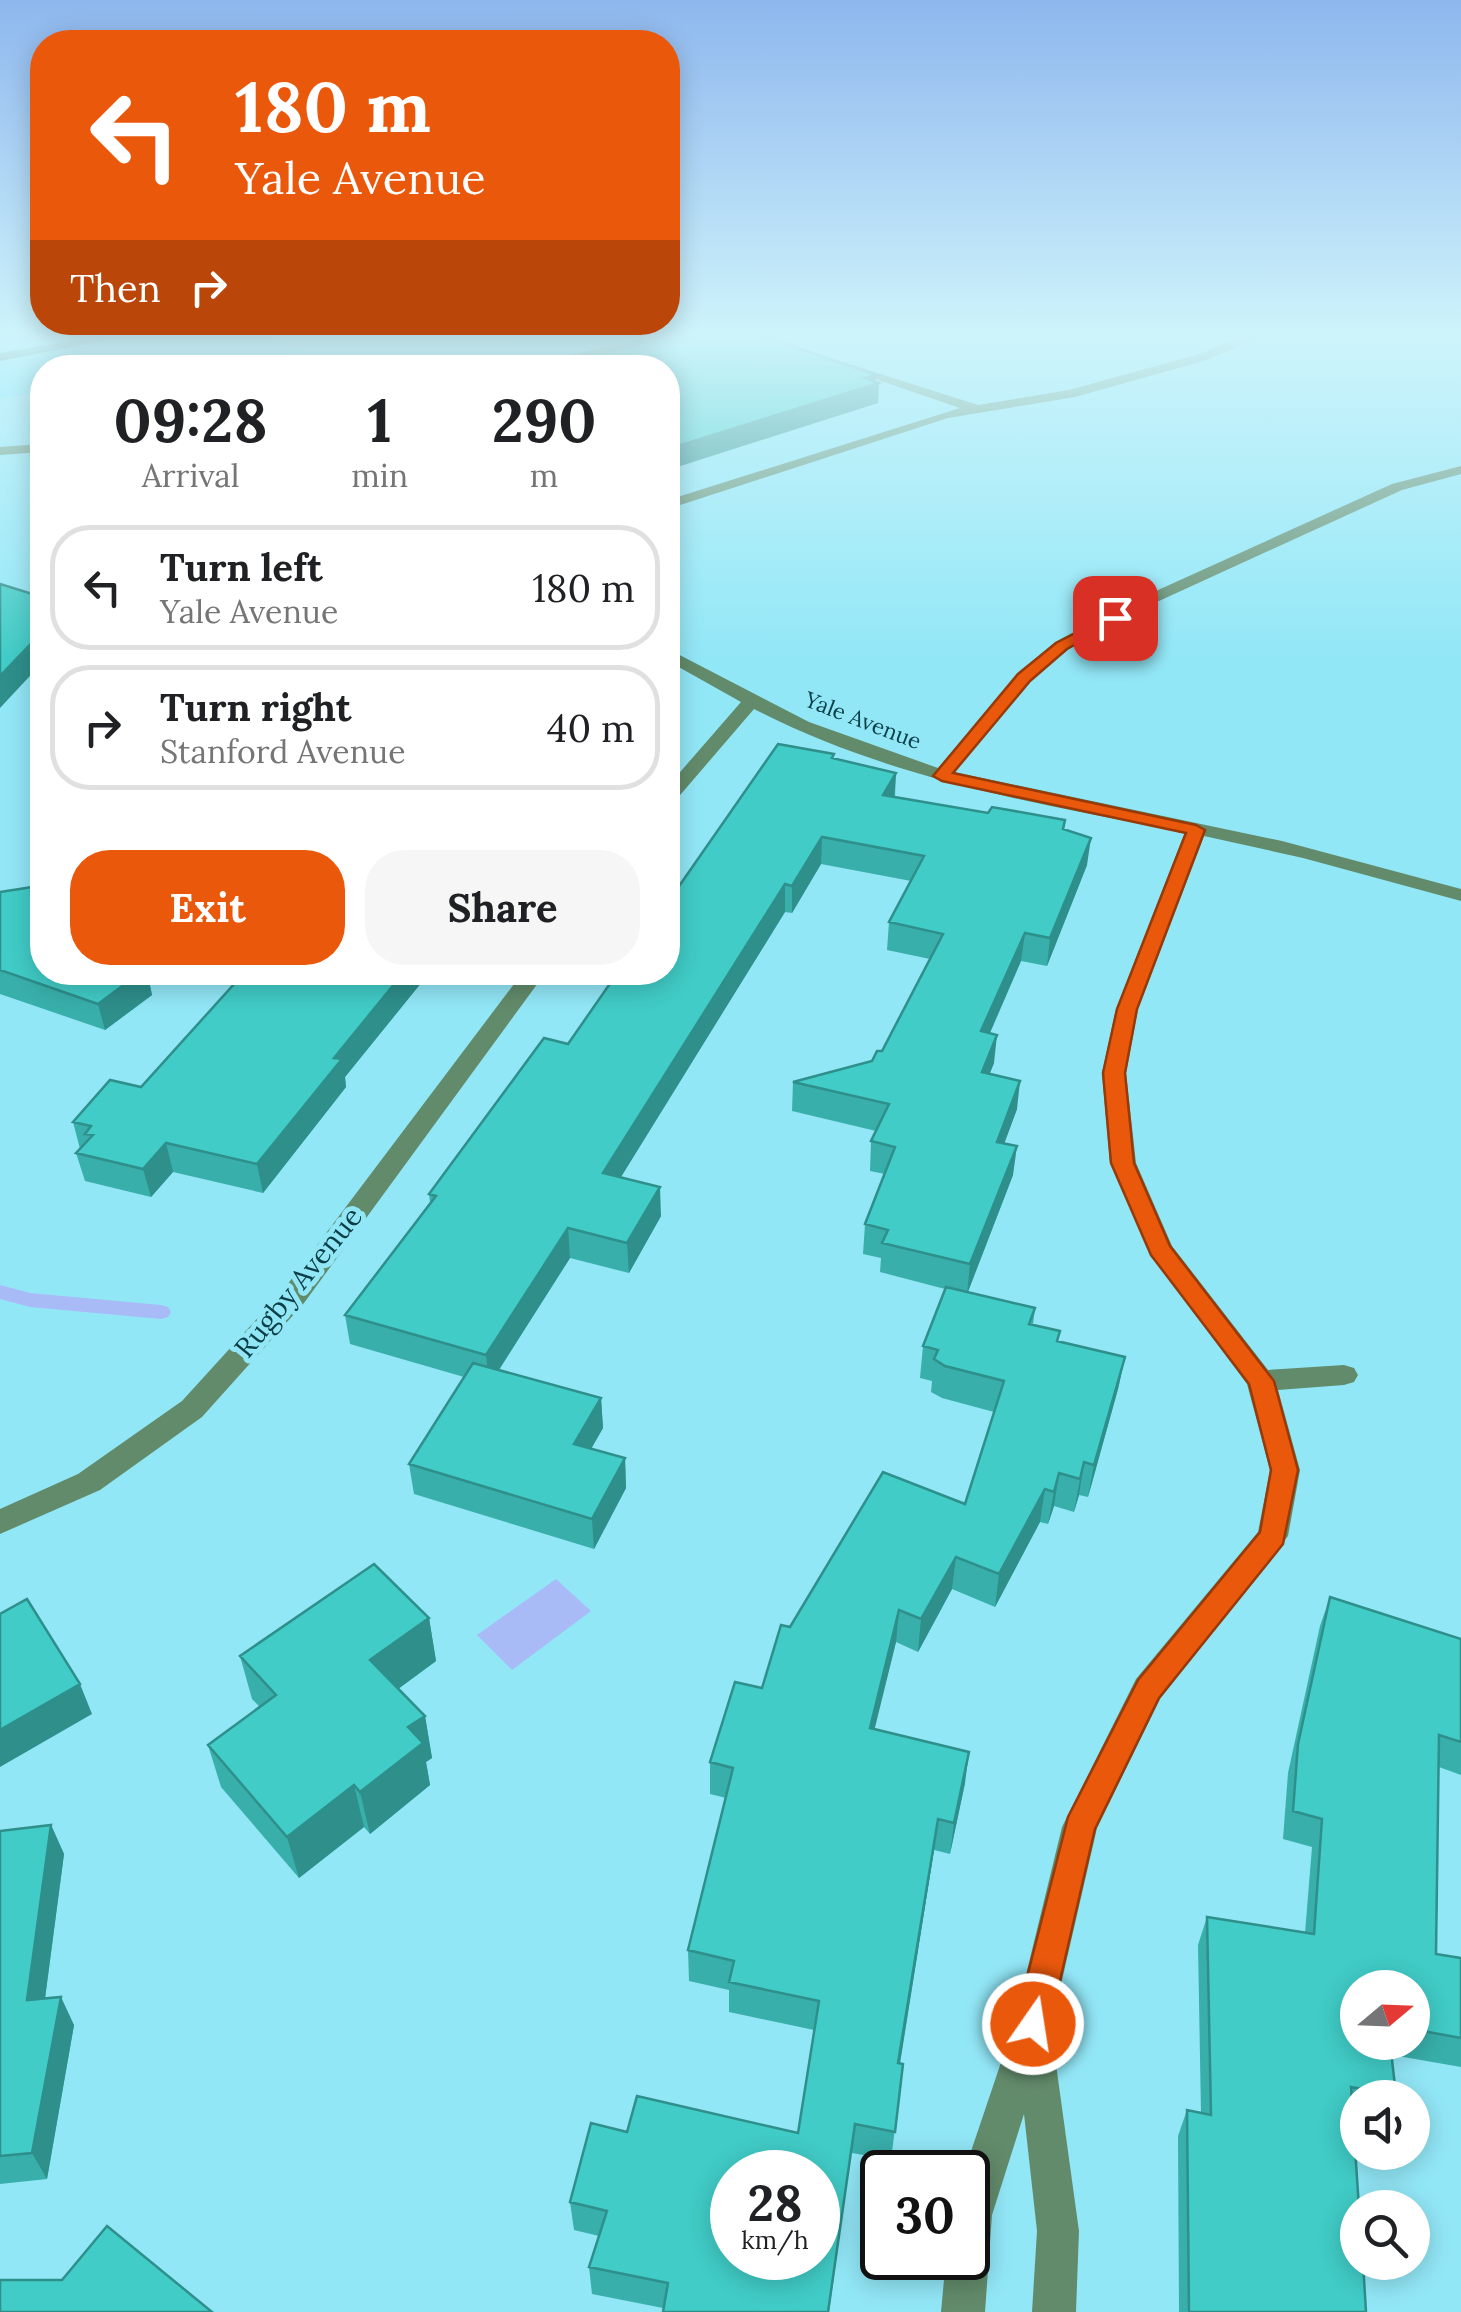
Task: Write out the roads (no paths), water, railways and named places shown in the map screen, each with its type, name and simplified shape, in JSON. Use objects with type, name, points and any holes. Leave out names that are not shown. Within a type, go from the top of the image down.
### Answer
[{"type":"street","points":[[680,502],[865,443]]},
{"type":"street","points":[[0,451],[30,449]]},
{"type":"street","points":[[942,776],[1024,678],[1061,646],[1142,604],[1397,487],[1461,470]]},
{"type":"street","name":"Yale Avenue","points":[[680,661],[751,702],[848,745],[942,776],[1309,854],[1461,895]]},
{"type":"street","points":[[680,783],[751,702]]},
{"type":"street","points":[[963,2312],[971,2215],[1033,2024],[1080,1827],[1148,1689],[1274,1536],[1284,1470],[1262,1381],[1160,1249],[1123,1163],[1114,1073],[1127,1009],[1196,830]]},
{"type":"street","name":"Rugby Avenue","points":[[0,1522],[89,1482],[192,1409],[294,1296],[525,985]]},
{"type":"street","points":[[1262,1381],[1344,1375]]},
{"type":"street","points":[[1033,2024],[1058,2231],[1054,2312]]},
{"type":"waterway","points":[[0,1292],[30,1300],[161,1312]]}]
